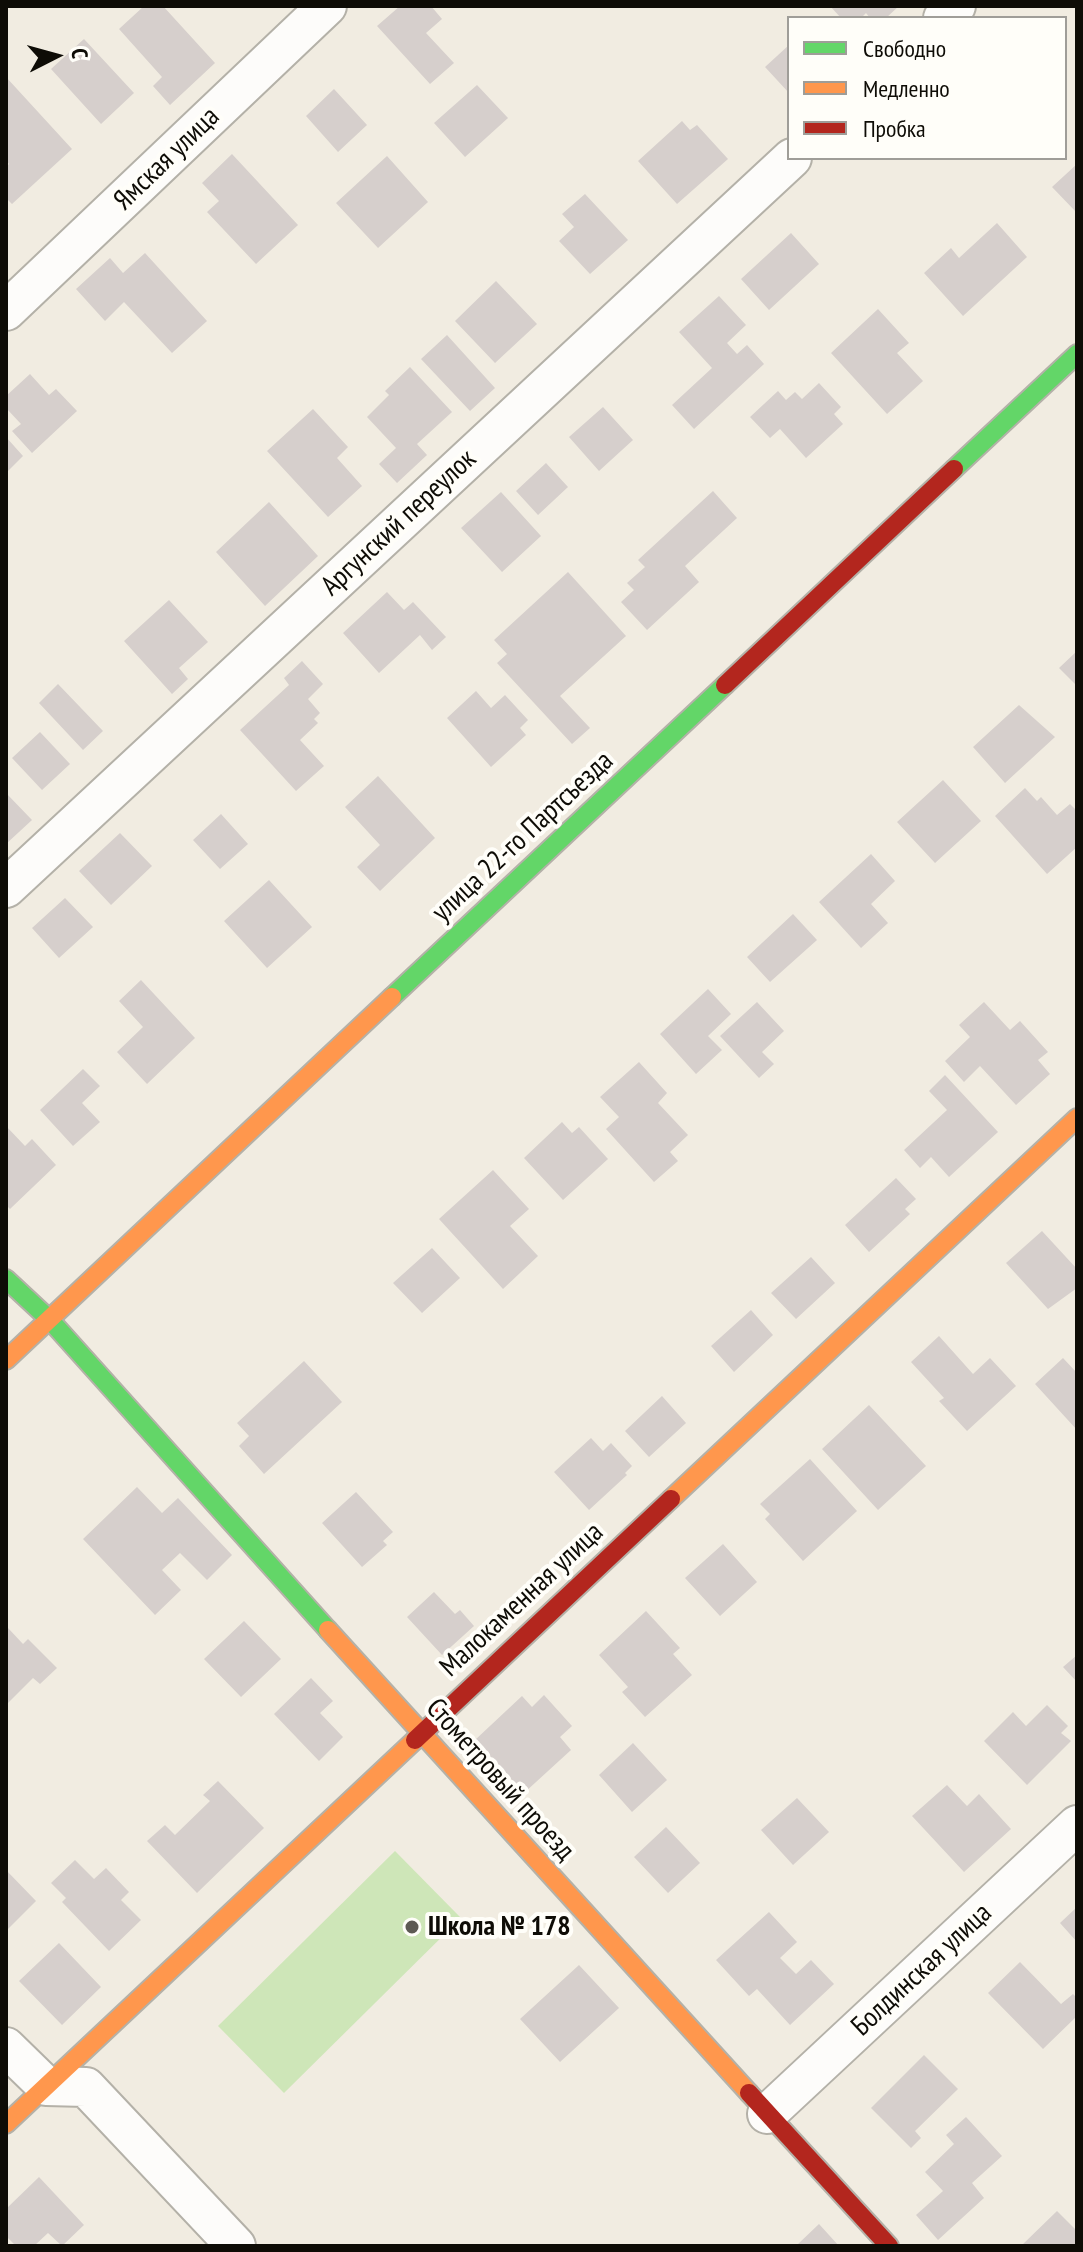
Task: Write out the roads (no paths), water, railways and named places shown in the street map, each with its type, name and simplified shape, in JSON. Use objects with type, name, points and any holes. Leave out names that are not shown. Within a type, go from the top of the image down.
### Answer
[{"type":"street","name":"Ямская улица","points":[[6,311],[327,6]]},
{"type":"street","name":"Аргунский переулок","points":[[6,888],[790,160]]},
{"type":"street","name":"улица 22-го Партсъезда","points":[[6,1360],[1077,354]]},
{"type":"street","name":"Малокаменная улица","points":[[6,2124],[1077,1118]]},
{"type":"street","name":"Стометровый проезд","points":[[6,1279],[50,1320],[421,1734],[889,2246]]},
{"type":"street","name":"Болдинская улица","points":[[767,2114],[1077,1825]]},
{"type":"street","points":[[6,2047],[46,2086],[86,2087],[236,2246]]},
{"type":"place","name":"Школа № 178","points":[[412,1927]]}]
